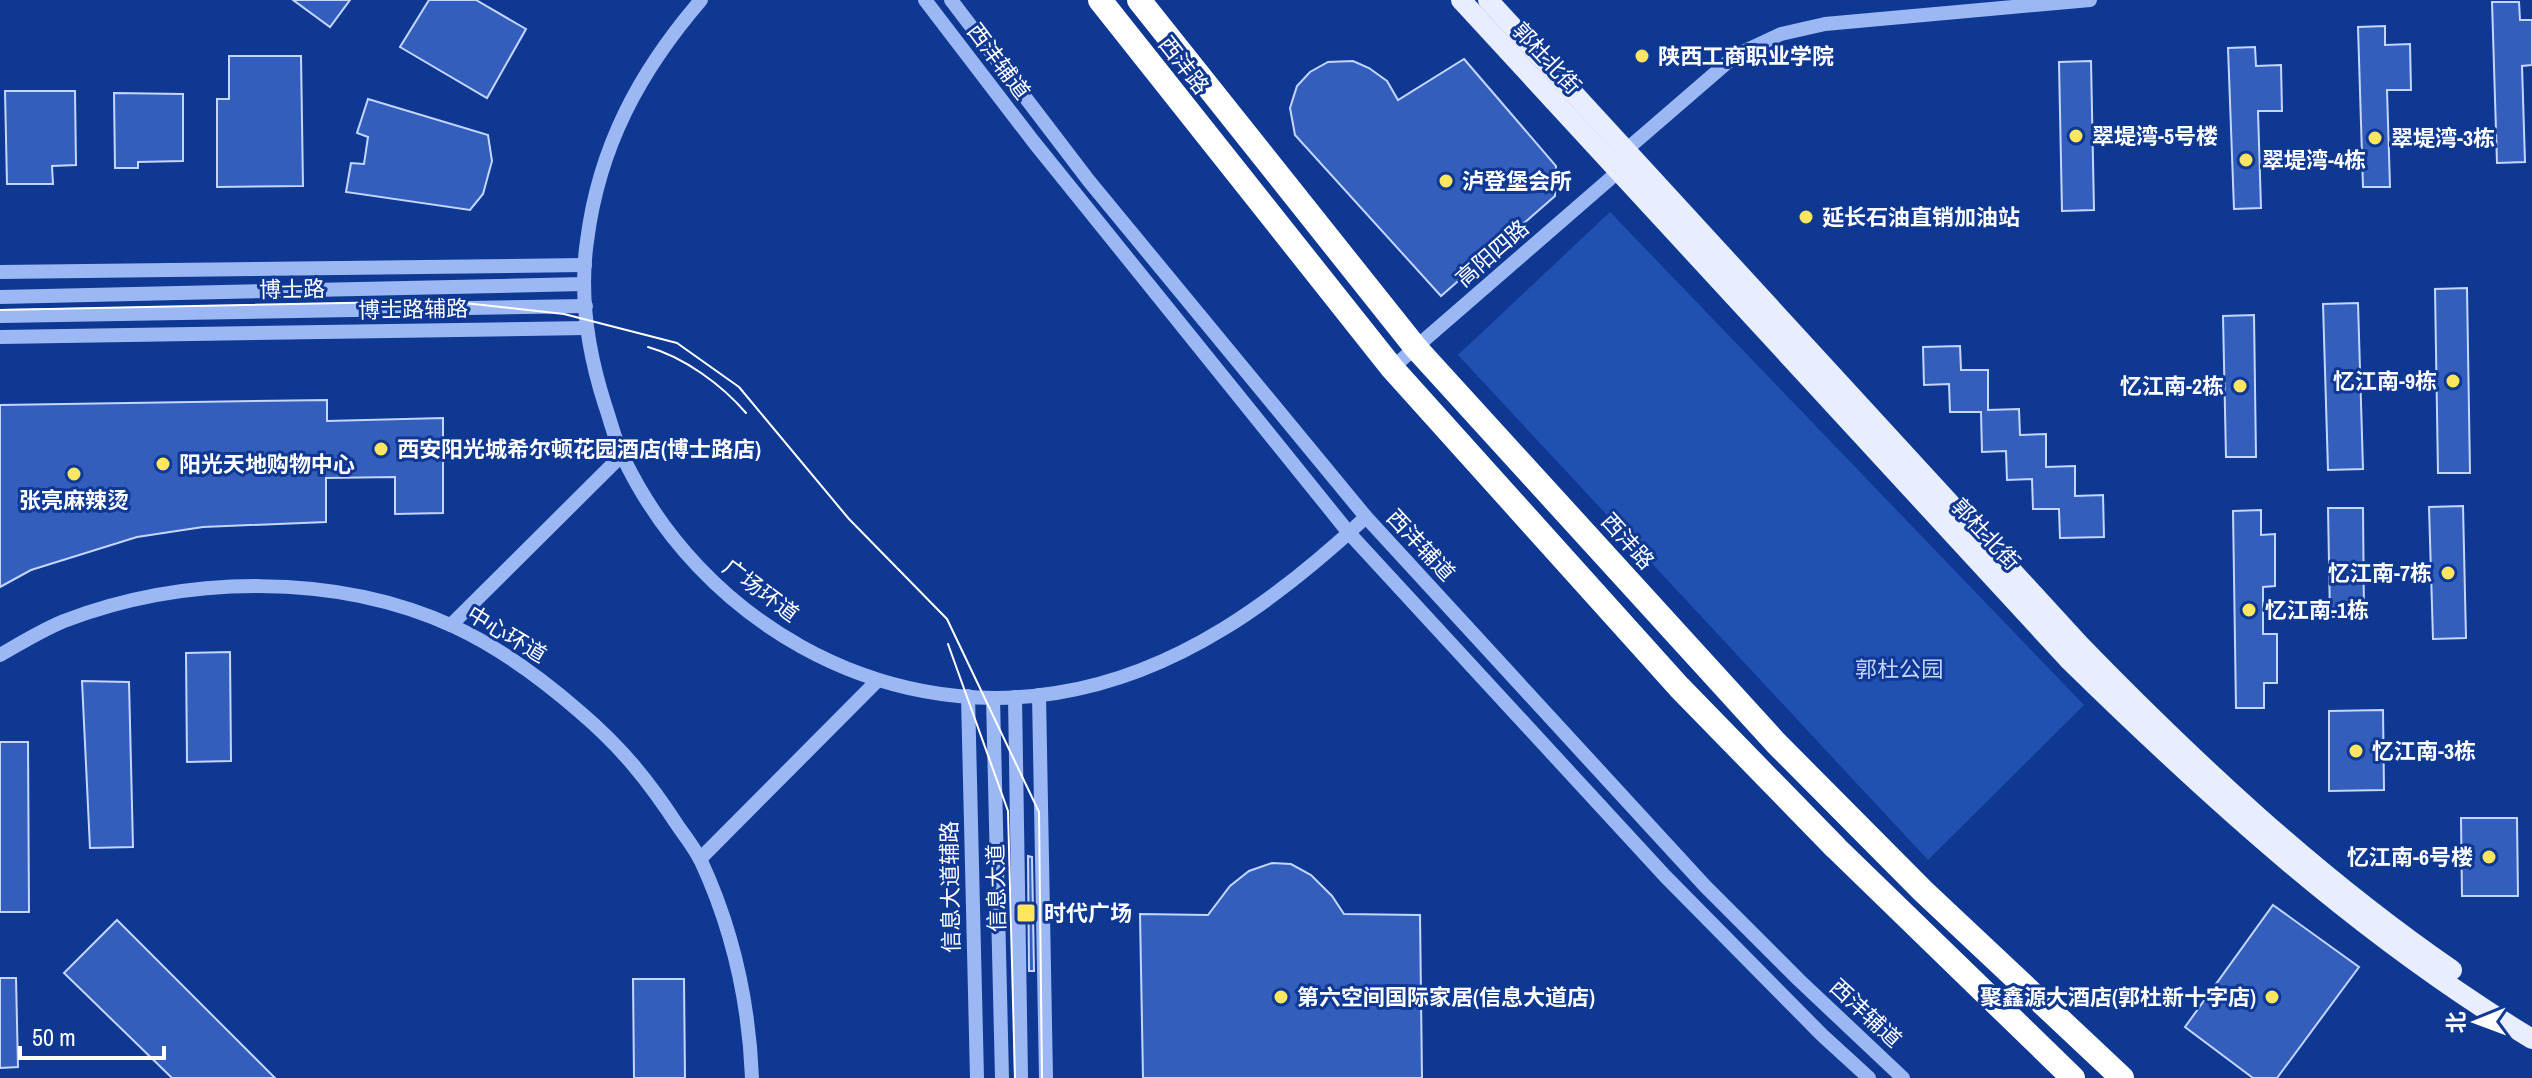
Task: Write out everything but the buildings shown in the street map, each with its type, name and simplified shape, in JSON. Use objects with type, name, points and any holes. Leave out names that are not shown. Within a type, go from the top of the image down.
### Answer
[{"type":"highway","name":"西沣路","points":[[1100,0],[1392,368],[1679,687],[1836,848],[2073,1078]]},
{"type":"highway","name":"西沣路","points":[[1139,0],[1416,348],[1776,743],[1923,891],[2122,1078]]},
{"type":"main road","name":"郭杜北街","points":[[1461,0],[2068,659],[2161,750],[2268,845],[2390,945],[2532,1039]]},
{"type":"main road","name":"郭杜北街","points":[[1488,0],[2081,646],[2152,719],[2276,832],[2398,932],[2532,1023]]},
{"type":"street","name":"广场环道","points":[[701,0],[672,33],[624,112],[594,199],[586,242],[584,284],[593,366],[622,455],[662,523],[710,581],[767,625],[810,652],[878,680],[968,696],[1039,695],[1100,684],[1201,644],[1236,623],[1366,517]]},
{"type":"street","name":"西沣辅道","points":[[925,0],[1033,141],[1349,533],[1665,876],[1812,1025],[1869,1078]]},
{"type":"street","name":"西沣辅道","points":[[951,0],[1089,181],[1366,517],[1705,886],[1903,1078]]},
{"type":"street","points":[[1619,171],[1626,150],[1736,55],[1781,34],[1825,24],[2090,0]]},
{"type":"street","name":"高阳四路","points":[[1392,368],[1619,171]]},
{"type":"street","name":"博士路辅路","points":[[0,272],[585,265]]},
{"type":"street","name":"博士路","points":[[0,297],[584,284]]},
{"type":"street","name":"博士路","points":[[0,316],[586,306]]},
{"type":"street","name":"博士路辅路","points":[[0,337],[587,328]]},
{"type":"street","points":[[451,625],[622,455]]},
{"type":"street","name":"中心环道","points":[[0,655],[61,622],[108,606],[197,589],[300,587],[397,607],[451,625],[475,637],[528,671],[603,732],[648,779],[700,859],[729,935],[744,990],[752,1078]]},
{"type":"street","points":[[700,859],[878,680]]},
{"type":"street","points":[[1039,695],[1046,1078]]},
{"type":"street","name":"信息大道辅路","points":[[968,696],[977,1078]]},
{"type":"street","name":"信息大道","points":[[1015,697],[1021,1078]]},
{"type":"street","name":"信息大道","points":[[993,698],[1002,1078]]},
{"type":"green space","name":"郭杜公园","points":[[1610,212],[2084,705],[1928,860],[1458,355]]},
{"type":"tram line","points":[[0,310],[446,301],[564,314],[677,343],[739,387],[849,519],[947,619],[1039,812],[1042,1078]]},
{"type":"tram line","points":[[648,347],[702,373],[746,413]]},
{"type":"tram line","points":[[948,644],[1008,811],[1015,1078]]},
{"type":"place","name":"陕西工商职业学院","points":[[1642,56]]},
{"type":"place","name":"翠堤湾-5号楼","points":[[2076,136]]},
{"type":"place","name":"翠堤湾-3栋","points":[[2375,138]]},
{"type":"place","name":"翠堤湾-4栋","points":[[2246,160]]},
{"type":"place","name":"泸登堡会所","points":[[1446,181]]},
{"type":"place","name":"延长石油直销加油站","points":[[1806,217]]},
{"type":"place","name":"忆江南-9栋","points":[[2453,381]]},
{"type":"place","name":"忆江南-2栋","points":[[2240,386]]},
{"type":"place","name":"西安阳光城希尔顿花园酒店(博士路店)","points":[[381,449]]},
{"type":"place","name":"阳光天地购物中心","points":[[163,464]]},
{"type":"place","name":"张亮麻辣烫","points":[[74,474]]},
{"type":"place","name":"忆江南-7栋","points":[[2448,573]]},
{"type":"place","name":"忆江南-1栋","points":[[2249,610]]},
{"type":"place","name":"忆江南-3栋","points":[[2356,751]]},
{"type":"place","name":"忆江南-6号楼","points":[[2489,857]]},
{"type":"place","name":"时代广场","points":[[1026,913]]},
{"type":"place","name":"第六空间国际家居(信息大道店)","points":[[1281,997]]},
{"type":"place","name":"聚鑫源大酒店(郭杜新十字店)","points":[[2272,997]]}]
